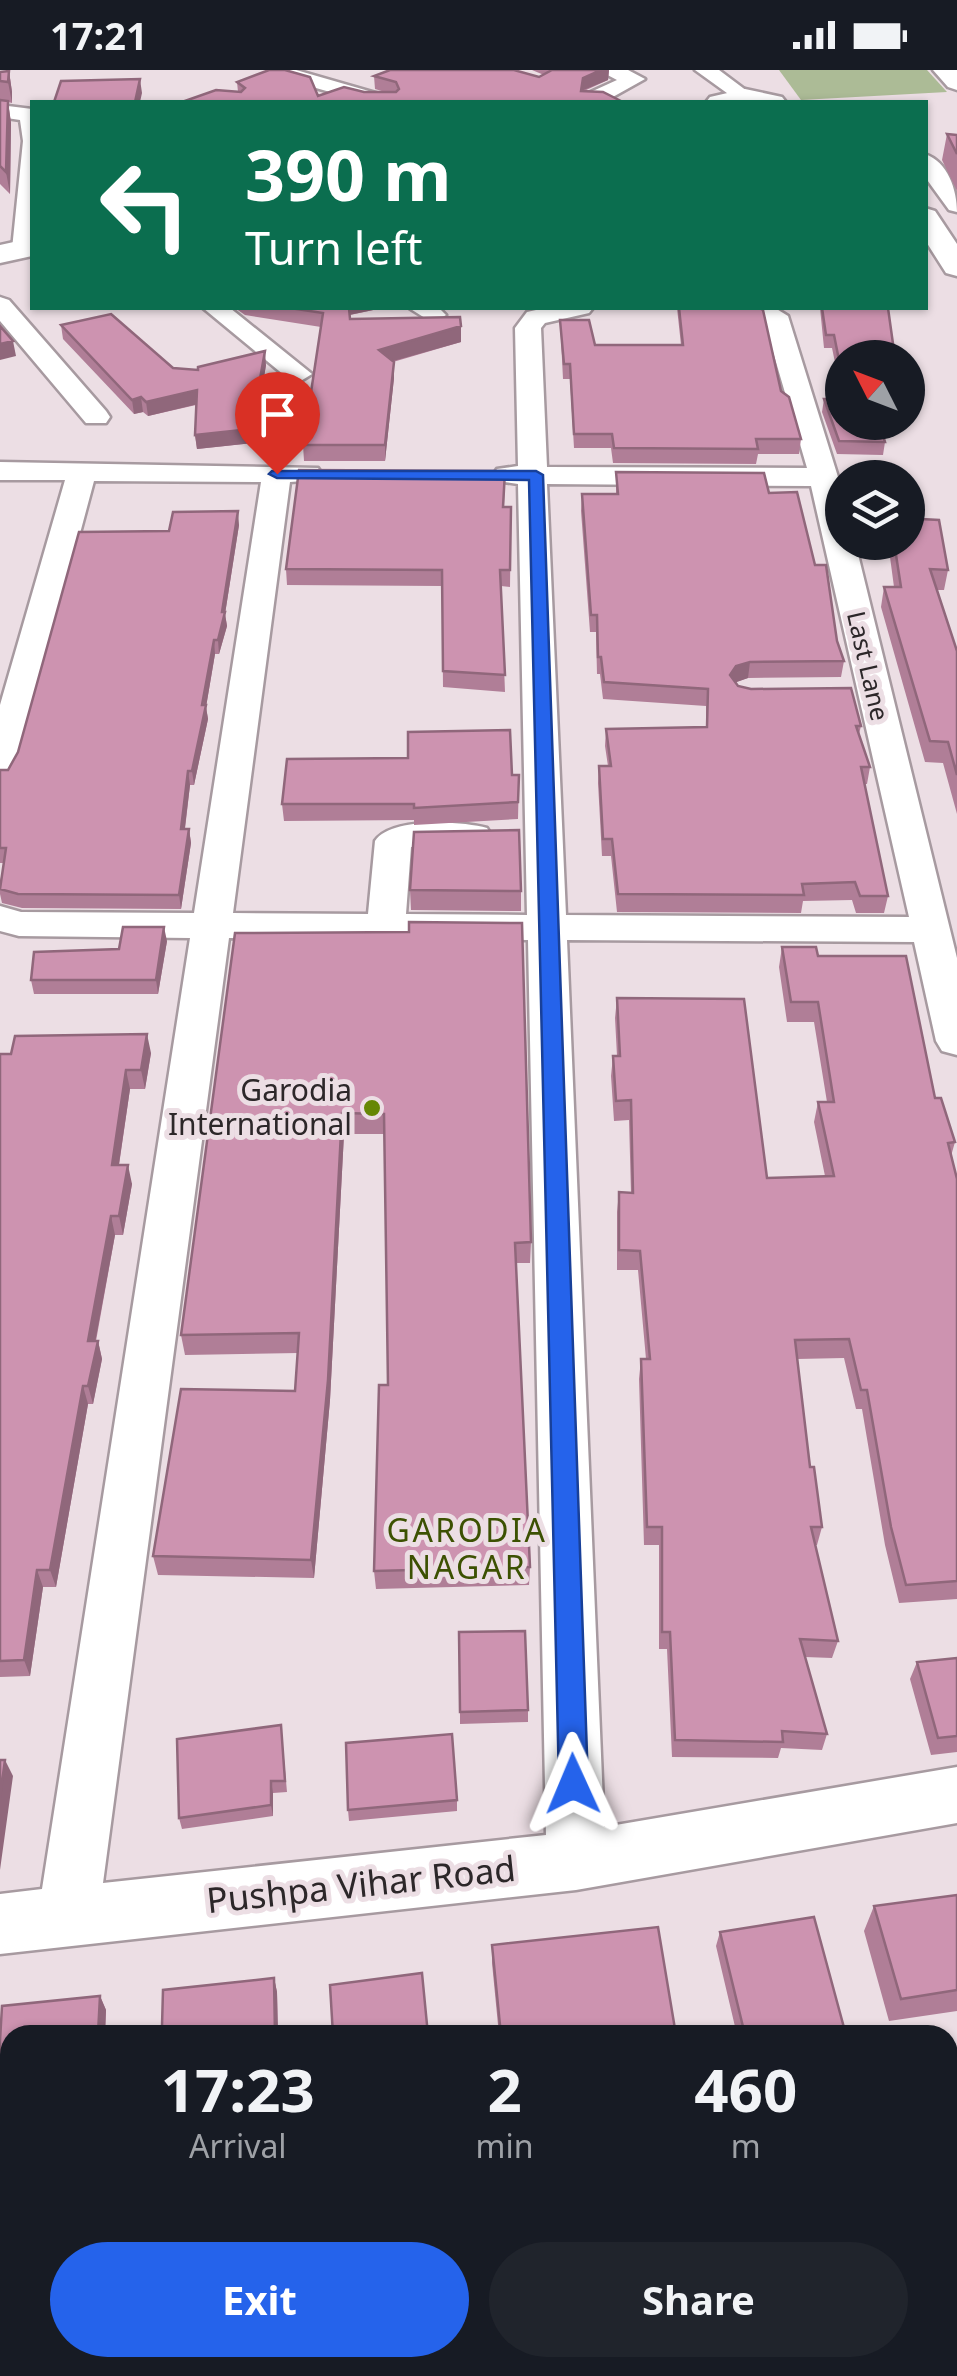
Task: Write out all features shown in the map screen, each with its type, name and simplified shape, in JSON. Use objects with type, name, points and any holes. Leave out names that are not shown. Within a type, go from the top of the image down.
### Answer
[{"type":"street","points":[[284,70],[281,72],[380,100]]},
{"type":"street","points":[[593,100],[634,81],[632,76],[608,70]]},
{"type":"street","points":[[705,70],[732,100]]},
{"type":"street","points":[[945,70],[957,82]]},
{"type":"street","points":[[0,110],[21,112],[30,117]]},
{"type":"street","points":[[928,159],[957,160]]},
{"type":"street","points":[[928,163],[957,204]]},
{"type":"street","points":[[19,250],[29,202]]},
{"type":"street","points":[[928,216],[957,215]]},
{"type":"street","points":[[928,221],[957,267]]},
{"type":"street","points":[[0,305],[96,418]]},
{"type":"street","points":[[218,310],[298,374]]},
{"type":"street","points":[[570,310],[536,317],[528,328],[536,475],[576,1861]]},
{"type":"street","name":"Last Lane","points":[[758,310],[775,316],[824,477],[957,1041]]},
{"type":"street","points":[[0,471],[337,474]]},
{"type":"street","points":[[0,764],[82,472]]},
{"type":"street","points":[[68,1917],[277,474]]},
{"type":"street","points":[[476,475],[824,477]]},
{"type":"street","points":[[839,691],[874,690]]},
{"type":"street","points":[[386,928],[393,841],[397,838],[546,836]]},
{"type":"street","points":[[0,918],[19,924],[211,928],[932,930]]},
{"type":"street","name":"Pushpa Vihar Road","points":[[0,1924],[576,1861],[957,1795]]},
{"type":"green space","points":[[779,70],[927,70],[947,92],[801,100]]},
{"type":"building","points":[[269,70],[285,70],[310,77],[318,96],[344,87],[364,92],[396,92],[396,82],[374,76],[390,70],[514,70],[539,77],[552,70],[601,70],[583,78],[581,91],[603,92],[619,100],[188,100],[216,90],[241,92],[245,88],[237,82]]},
{"type":"building","points":[[9,71],[8,82],[0,81],[0,72]]},
{"type":"building","points":[[140,79],[135,100],[55,100],[61,81]]},
{"type":"building","points":[[0,100],[8,101],[6,172],[0,166]]},
{"type":"building","points":[[947,134],[957,135],[957,154]]},
{"type":"building","points":[[303,310],[349,310],[350,319],[460,317],[461,326],[379,350],[394,362],[385,445],[303,445],[323,313]]},
{"type":"building","points":[[679,310],[763,310],[781,391],[789,397],[801,439],[756,439],[758,449],[614,448],[612,434],[574,434],[570,364],[564,364],[560,320],[589,320],[595,345],[683,345]]},
{"type":"building","points":[[822,310],[888,310],[892,340],[835,340],[834,335],[826,335]]},
{"type":"building","points":[[111,314],[173,368],[198,370],[265,351],[251,429],[195,435],[197,390],[146,402],[141,397],[132,400],[61,325]]},
{"type":"building","points":[[0,326],[13,341],[0,344]]},
{"type":"building","points":[[884,440],[885,442],[839,441]]},
{"type":"building","points":[[299,470],[505,471],[503,507],[511,507],[510,570],[500,570],[505,675],[443,671],[442,570],[286,569]]},
{"type":"building","points":[[616,472],[764,473],[769,493],[797,492],[815,565],[826,565],[837,641],[844,661],[750,662],[736,666],[730,675],[738,686],[751,689],[851,688],[861,726],[856,726],[870,767],[861,767],[888,896],[860,896],[855,882],[802,884],[804,895],[618,894],[612,839],[603,839],[599,766],[611,766],[606,729],[707,727],[708,689],[604,682],[598,657],[597,615],[591,615],[582,494],[618,494]]},
{"type":"building","points":[[238,511],[225,612],[218,640],[214,640],[202,705],[206,705],[192,771],[188,771],[181,829],[189,829],[179,895],[18,894],[0,889],[6,848],[0,848],[0,770],[8,770],[18,752],[79,532],[169,531],[173,512]]},
{"type":"building","points":[[925,519],[939,520],[948,570],[930,569],[957,651],[957,775],[948,742],[930,741],[884,587],[901,587],[897,560],[925,560]]},
{"type":"building","points":[[510,730],[512,775],[519,775],[518,802],[414,808],[414,804],[282,804],[287,759],[408,758],[408,732]]},
{"type":"building","points":[[519,830],[521,891],[410,890],[414,832]]},
{"type":"building","points":[[409,922],[522,923],[531,1242],[515,1243],[530,1567],[374,1571],[379,1385],[388,1385],[384,1114],[342,1113],[328,1380],[311,1560],[153,1556],[181,1389],[295,1391],[299,1333],[181,1335],[235,933],[409,932]]},
{"type":"building","points":[[123,927],[164,927],[156,980],[31,980],[34,952],[119,949]]},
{"type":"building","points":[[782,947],[816,947],[818,956],[906,956],[935,1098],[941,1098],[955,1142],[948,1143],[957,1179],[957,1581],[906,1585],[891,1527],[867,1390],[861,1390],[849,1339],[795,1340],[810,1467],[814,1467],[822,1527],[811,1527],[838,1641],[800,1639],[827,1734],[782,1731],[783,1742],[675,1740],[670,1632],[662,1632],[662,1527],[647,1527],[641,1359],[650,1359],[640,1251],[619,1250],[619,1192],[633,1193],[631,1100],[616,1101],[613,1056],[620,1056],[617,998],[744,999],[767,1178],[834,1176],[818,1102],[834,1102],[818,1002],[791,1002]]},
{"type":"building","points":[[147,1034],[141,1070],[126,1070],[112,1165],[128,1165],[119,1216],[111,1216],[88,1341],[98,1341],[88,1386],[83,1386],[50,1570],[37,1570],[24,1660],[0,1661],[0,1054],[11,1054],[15,1036]]},
{"type":"building","points":[[525,1631],[528,1710],[460,1712],[459,1632]]},
{"type":"building","points":[[957,1658],[957,1736],[938,1738],[917,1662]]},
{"type":"building","points":[[281,1725],[285,1781],[271,1781],[271,1805],[179,1818],[177,1739]]},
{"type":"building","points":[[452,1734],[457,1800],[348,1810],[346,1743]]},
{"type":"building","points":[[0,1760],[5,1760],[0,1797]]},
{"type":"building","points":[[957,1895],[957,1990],[901,1999],[874,1906]]},
{"type":"building","points":[[814,1917],[843,2025],[743,2025],[720,1932]]},
{"type":"building","points":[[658,1927],[674,2025],[500,2025],[492,1945]]},
{"type":"building","points":[[422,1973],[427,2025],[332,2025],[330,1985]]},
{"type":"building","points":[[274,1978],[275,2025],[162,2025],[163,1990]]},
{"type":"building","points":[[100,1996],[98,2025],[1,2025],[2,2006]]},
{"type":"place","name":"Garodia International","points":[[372,1108]]},
{"type":"district","name":"GARODIA NAGAR","points":[[467,1550]]},
{"type":"route","points":[[277,474],[536,475],[573,1784]]}]
